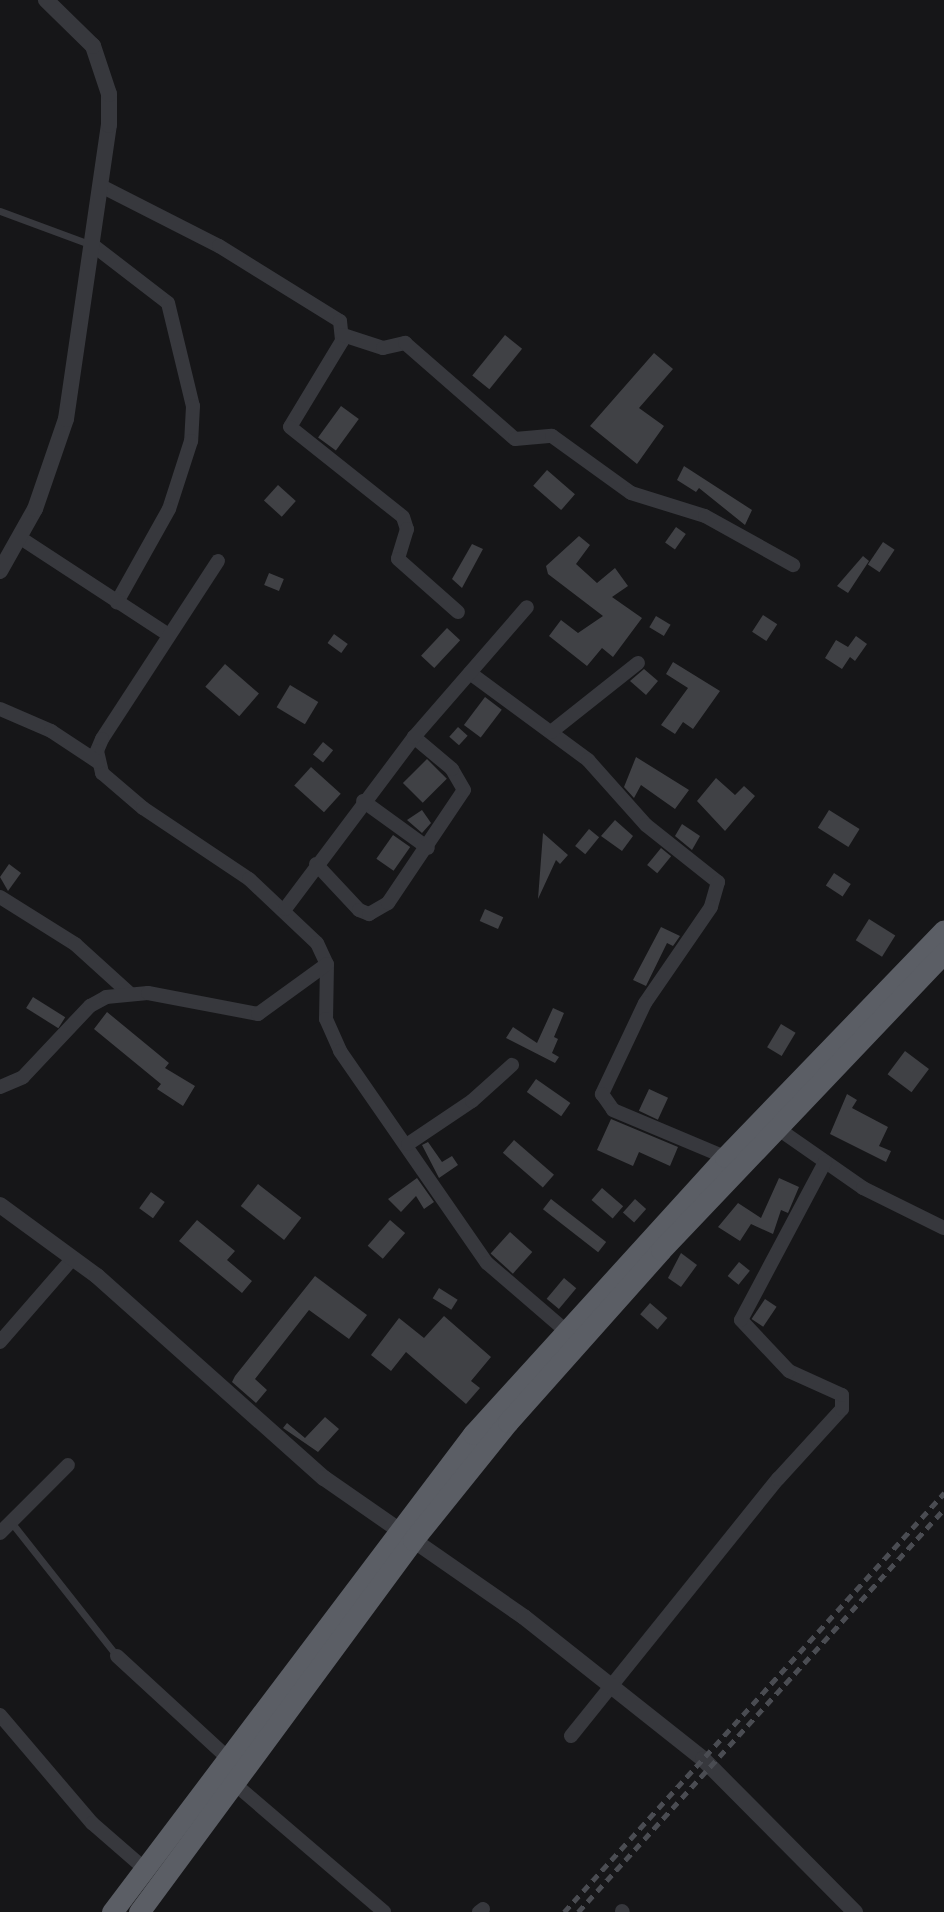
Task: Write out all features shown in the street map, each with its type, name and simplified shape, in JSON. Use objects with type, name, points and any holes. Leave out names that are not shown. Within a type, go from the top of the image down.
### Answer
[{"type":"highway","points":[[112,1912],[566,1331],[725,1157],[944,930]]},
{"type":"highway","points":[[139,1912],[236,1785],[405,1535],[533,1392],[777,1128],[944,952]]},
{"type":"street","points":[[0,571],[35,509],[66,419],[103,187],[109,125],[104,69],[93,46],[46,0]]},
{"type":"street","points":[[103,187],[288,286],[335,315],[343,335]]},
{"type":"street","points":[[94,246],[168,303],[193,406],[191,441],[169,509],[117,602]]},
{"type":"street","points":[[343,335],[383,348],[405,343],[515,439],[552,436],[631,493],[705,516],[793,565]]},
{"type":"street","points":[[343,335],[290,427],[403,516],[407,529],[398,559],[458,612]]},
{"type":"street","points":[[19,537],[169,635]]},
{"type":"street","points":[[98,762],[102,739],[218,561]]},
{"type":"street","points":[[285,909],[363,801],[414,737],[528,607]]},
{"type":"street","points":[[551,732],[638,663]]},
{"type":"street","points":[[470,673],[588,760],[646,825],[718,882],[711,907],[617,1053],[602,1094],[613,1110],[725,1157]]},
{"type":"street","points":[[0,709],[51,731],[98,762],[113,785],[285,909],[317,943],[327,964],[324,1003],[330,1031],[487,1263],[566,1331]]},
{"type":"street","points":[[316,864],[351,903],[369,914],[388,903],[428,848],[464,790],[452,769],[414,737]]},
{"type":"street","points":[[363,801],[428,848]]},
{"type":"street","points":[[0,897],[75,944],[129,993]]},
{"type":"street","points":[[0,1087],[23,1077],[90,1006],[129,993],[258,1014],[327,964]]},
{"type":"street","points":[[408,1144],[472,1101],[512,1065]]},
{"type":"street","points":[[777,1128],[825,1162],[907,1214],[944,1228]]},
{"type":"street","points":[[571,1736],[607,1687],[842,1409],[842,1395],[789,1371],[741,1320],[825,1162]]},
{"type":"street","points":[[0,1205],[72,1258],[256,1423],[405,1535],[524,1617],[607,1687],[703,1759],[855,1912]]},
{"type":"street","points":[[0,1342],[72,1258]]},
{"type":"street","points":[[0,1533],[68,1465]]},
{"type":"street","points":[[117,1656],[230,1760]]},
{"type":"street","points":[[0,1715],[92,1823],[146,1870]]},
{"type":"street","points":[[236,1785],[384,1912]]},
{"type":"lane","points":[[0,211],[94,246]]},
{"type":"lane","points":[[11,1521],[117,1656]]},
{"type":"building","points":[[505,335],[522,349],[489,389],[472,375]]},
{"type":"building","points":[[654,353],[673,369],[639,408],[664,426],[637,464],[590,426]]},
{"type":"building","points":[[341,406],[359,419],[336,450],[318,438]]},
{"type":"building","points":[[684,466],[752,510],[745,525],[699,488],[696,492],[677,480]]},
{"type":"building","points":[[547,470],[575,494],[561,510],[533,486]]},
{"type":"building","points":[[278,485],[296,501],[282,517],[264,501]]},
{"type":"building","points":[[676,527],[686,534],[675,549],[665,543]]},
{"type":"building","points":[[579,536],[590,545],[576,564],[597,583],[615,568],[628,586],[612,597],[642,618],[613,657],[602,648],[587,666],[549,636],[561,620],[578,633],[603,616],[548,574],[546,566]]},
{"type":"building","points":[[883,542],[895,550],[880,572],[868,564]]},
{"type":"building","points":[[472,544],[483,549],[462,588],[452,579]]},
{"type":"building","points":[[863,556],[869,561],[848,593],[837,586]]},
{"type":"building","points":[[269,573],[284,579],[279,591],[264,585]]},
{"type":"building","points":[[763,615],[777,624],[766,641],[752,632]]},
{"type":"building","points":[[656,616],[671,625],[664,636],[649,627]]},
{"type":"building","points":[[447,628],[460,640],[434,668],[421,656]]},
{"type":"building","points":[[334,634],[348,644],[341,653],[328,643]]},
{"type":"building","points":[[856,636],[867,644],[855,661],[850,657],[842,669],[825,658],[836,640],[848,647]]},
{"type":"building","points":[[673,662],[720,691],[693,729],[683,722],[675,734],[661,725],[688,688],[666,674]]},
{"type":"building","points":[[225,664],[259,694],[239,716],[205,687]]},
{"type":"building","points":[[644,669],[658,681],[646,695],[630,681]]},
{"type":"building","points":[[290,685],[318,702],[305,724],[277,707]]},
{"type":"building","points":[[485,697],[502,710],[481,738],[464,725]]},
{"type":"building","points":[[458,727],[468,736],[459,745],[449,737]]},
{"type":"building","points":[[323,742],[333,750],[323,763],[313,754]]},
{"type":"building","points":[[636,757],[689,790],[675,809],[641,785],[634,798],[624,787]]},
{"type":"building","points":[[427,759],[447,779],[423,803],[403,783]]},
{"type":"building","points":[[311,767],[341,794],[324,812],[294,786]]},
{"type":"building","points":[[716,778],[735,795],[744,786],[755,796],[725,831],[697,801]]},
{"type":"building","points":[[422,810],[431,823],[422,833],[407,820]]},
{"type":"building","points":[[829,810],[860,829],[848,847],[818,828]]},
{"type":"building","points":[[615,820],[633,836],[622,851],[601,836]]},
{"type":"building","points":[[682,824],[700,836],[692,850],[675,836]]},
{"type":"building","points":[[589,829],[599,837],[585,854],[575,846]]},
{"type":"building","points":[[543,833],[568,855],[560,864],[556,860],[538,899]]},
{"type":"building","points":[[393,835],[410,847],[394,871],[376,859]]},
{"type":"building","points":[[661,848],[671,856],[657,873],[647,865]]},
{"type":"building","points":[[9,864],[21,873],[8,891],[0,877]]},
{"type":"building","points":[[834,873],[851,884],[843,896],[826,886]]},
{"type":"building","points":[[485,909],[503,917],[498,929],[480,921]]},
{"type":"building","points":[[869,919],[895,935],[882,957],[856,940]]},
{"type":"building","points":[[661,927],[680,936],[673,946],[667,943],[646,986],[633,980]]},
{"type":"building","points":[[33,997],[65,1017],[58,1028],[26,1008]]},
{"type":"building","points":[[553,1008],[564,1013],[554,1037],[558,1039],[552,1053],[559,1057],[555,1063],[506,1038],[513,1027],[537,1043]]},
{"type":"building","points":[[107,1012],[169,1063],[165,1068],[195,1086],[183,1106],[157,1089],[161,1084],[94,1029]]},
{"type":"building","points":[[781,1024],[796,1033],[782,1056],[767,1047]]},
{"type":"building","points":[[905,1051],[929,1069],[912,1092],[888,1074]]},
{"type":"building","points":[[536,1079],[570,1103],[561,1116],[527,1092]]},
{"type":"building","points":[[649,1089],[668,1098],[658,1120],[639,1111]]},
{"type":"building","points":[[847,1094],[857,1100],[852,1108],[888,1127],[879,1146],[891,1151],[886,1162],[830,1134]]},
{"type":"building","points":[[611,1119],[678,1147],[670,1166],[639,1152],[633,1166],[597,1150]]},
{"type":"building","points":[[514,1140],[554,1175],[543,1188],[503,1153]]},
{"type":"building","points":[[428,1142],[442,1162],[452,1156],[458,1165],[439,1178],[422,1145]]},
{"type":"building","points":[[417,1178],[434,1202],[424,1209],[416,1196],[401,1212],[388,1199]]},
{"type":"building","points":[[779,1178],[799,1187],[788,1213],[781,1210],[773,1234],[751,1224],[740,1241],[718,1227],[738,1203],[761,1218]]},
{"type":"building","points":[[258,1184],[301,1218],[284,1240],[241,1206]]},
{"type":"building","points":[[602,1188],[623,1206],[613,1218],[592,1200]]},
{"type":"building","points":[[151,1192],[165,1202],[153,1218],[139,1208]]},
{"type":"building","points":[[551,1199],[606,1242],[598,1252],[543,1209]]},
{"type":"building","points":[[635,1199],[646,1209],[634,1222],[623,1212]]},
{"type":"building","points":[[197,1220],[235,1251],[227,1260],[252,1281],[242,1293],[179,1241]]},
{"type":"building","points":[[390,1220],[405,1233],[383,1259],[368,1246]]},
{"type":"building","points":[[510,1232],[532,1252],[513,1274],[491,1254]]},
{"type":"building","points":[[681,1253],[697,1265],[681,1287],[668,1278]]},
{"type":"building","points":[[739,1262],[750,1271],[739,1285],[728,1276]]},
{"type":"building","points":[[315,1276],[367,1315],[349,1339],[309,1310],[255,1379],[267,1390],[256,1403],[232,1382]]},
{"type":"building","points":[[564,1278],[576,1288],[559,1309],[547,1299]]},
{"type":"building","points":[[439,1288],[458,1300],[451,1310],[433,1298]]},
{"type":"building","points":[[765,1299],[777,1307],[763,1327],[752,1319]]},
{"type":"building","points":[[650,1303],[667,1318],[658,1329],[640,1314]]},
{"type":"building","points":[[444,1316],[491,1357],[471,1381],[480,1388],[466,1404],[406,1352],[391,1371],[371,1355],[399,1318],[424,1338]]},
{"type":"building","points":[[325,1417],[339,1429],[318,1452],[283,1428],[287,1423],[305,1438]]},
{"type":"railway","points":[[564,1912],[944,1493]]},
{"type":"railway","points":[[578,1912],[944,1509]]}]
